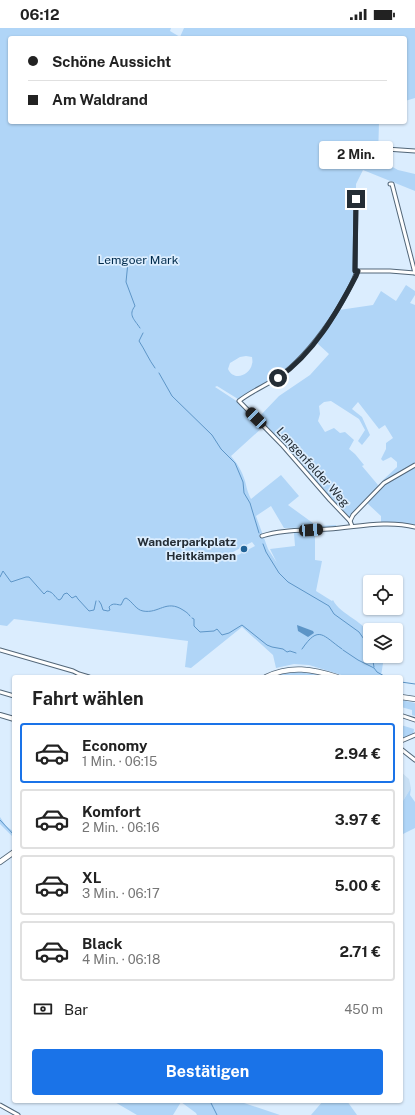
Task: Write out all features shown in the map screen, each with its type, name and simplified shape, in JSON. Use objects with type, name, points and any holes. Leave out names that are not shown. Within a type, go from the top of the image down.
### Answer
[{"type":"main road","points":[[271,675],[284,670],[304,669],[330,675]]},
{"type":"main road","points":[[403,696],[415,699]]},
{"type":"main road","points":[[0,715],[12,718]]},
{"type":"main road","points":[[0,862],[12,853]]},
{"type":"street","points":[[382,152],[386,149],[415,151]]},
{"type":"street","points":[[356,199],[356,271],[415,273],[392,184],[390,184]]},
{"type":"street","name":"Langenfelder Weg","points":[[352,526],[350,521],[274,435],[239,401],[244,396],[267,385],[284,373],[318,340],[344,300],[356,271]]},
{"type":"street","points":[[350,521],[357,510],[384,483],[415,465]]},
{"type":"street","points":[[262,536],[274,532],[331,529],[352,526],[389,525],[415,527]]},
{"type":"street","points":[[0,650],[73,670],[77,675]]},
{"type":"street","points":[[0,692],[12,695]]},
{"type":"street","points":[[403,716],[415,720]]},
{"type":"street","points":[[403,740],[415,736]]},
{"type":"street","points":[[403,751],[415,760]]},
{"type":"street","points":[[0,1104],[18,1115]]},
{"type":"shaded area","points":[[297,625],[313,631],[314,633],[308,637],[298,631]]},
{"type":"shaded area","points":[[403,774],[409,779],[411,788],[403,801]]},
{"type":"green space","name":"Lemgoer Mark","points":[[0,28],[171,28],[170,31],[178,36],[8,36],[8,124],[379,124],[378,159],[398,170],[415,174],[415,191],[363,170],[356,184],[355,274],[339,310],[373,305],[381,291],[396,301],[406,285],[415,291],[415,295],[410,303],[415,305],[415,463],[385,481],[383,480],[397,467],[397,462],[391,457],[383,461],[381,459],[386,449],[386,443],[393,438],[385,425],[379,429],[358,402],[352,409],[362,417],[370,435],[362,445],[358,441],[365,430],[359,419],[331,401],[324,402],[319,406],[320,414],[318,421],[325,432],[334,428],[340,433],[345,432],[354,440],[349,449],[364,465],[362,466],[378,485],[376,490],[349,518],[290,451],[258,418],[279,396],[310,375],[329,354],[317,343],[338,311],[306,351],[284,372],[273,380],[238,399],[217,386],[215,387],[238,402],[263,427],[231,456],[242,474],[251,499],[281,475],[299,496],[288,505],[317,526],[336,525],[336,527],[284,528],[271,506],[256,516],[268,549],[277,563],[270,549],[295,546],[294,533],[315,532],[315,560],[322,561],[316,591],[332,601],[333,600],[341,610],[363,626],[363,663],[383,663],[381,675],[342,675],[309,665],[294,664],[276,668],[273,655],[242,627],[191,668],[185,667],[188,641],[14,619],[7,626],[0,625]],"holes":[[[240,357],[252,357],[251,368],[242,376],[234,375],[228,369],[230,363]],[[252,542],[255,546],[224,560],[222,555],[233,552]]]},
{"type":"green space","name":"Lemgoer Mark","points":[[184,28],[415,28],[415,98],[407,100],[407,36],[180,36]]},
{"type":"green space","points":[[415,465],[415,525],[381,523],[381,516],[367,503],[386,483]]},
{"type":"green space","points":[[302,671],[324,675],[278,675]]},
{"type":"green space","points":[[403,700],[415,703],[415,716],[412,715],[412,710],[403,708]]},
{"type":"green space","points":[[403,726],[414,729],[413,735],[403,738]]},
{"type":"green space","points":[[411,788],[410,795],[415,802],[415,828],[403,834],[403,801]]},
{"type":"green space","points":[[0,817],[6,826],[12,830],[12,836],[0,824]]},
{"type":"green space","points":[[116,1103],[180,1103],[173,1115],[137,1115]]},
{"type":"green space","points":[[182,1103],[244,1103],[280,1115],[197,1115]]},
{"type":"green space","points":[[321,1103],[348,1103],[357,1115],[311,1115]]},
{"type":"waterway","points":[[127,258],[126,282],[135,306],[132,315],[140,328]]},
{"type":"waterway","points":[[143,333],[139,341],[155,368]]},
{"type":"waterway","points":[[159,373],[172,396],[212,435],[221,449],[235,463],[243,482],[244,493],[250,503],[259,533]]},
{"type":"waterway","points":[[263,544],[266,552],[279,573],[288,582],[329,606],[334,614],[359,632],[363,638]]},
{"type":"waterway","points":[[0,577],[3,571],[11,582],[29,577],[44,594],[47,591],[53,593],[59,600],[64,594],[67,593],[72,598],[76,596],[89,611],[94,610],[96,601]]},
{"type":"waterway","points":[[99,601],[103,610],[108,611],[110,610],[110,605],[121,605],[126,598],[138,609],[143,611],[154,611],[167,606],[172,606],[183,610],[190,616]]},
{"type":"waterway","points":[[192,618],[194,619],[194,626],[200,632],[214,631],[217,629],[222,635],[229,633],[242,625],[267,645],[283,649],[287,652],[290,651],[296,653]]},
{"type":"waterway","points":[[302,649],[308,641],[317,635],[325,637],[342,649]]},
{"type":"waterway","points":[[343,650],[374,668],[382,675]]},
{"type":"waterway","points":[[373,663],[374,667]]},
{"type":"waterway","points":[[403,682],[415,684]]},
{"type":"waterway","points":[[0,820],[12,833]]},
{"type":"waterway","points":[[211,1103],[217,1115]]},
{"type":"place","name":"Wanderparkplatz Heitkämpen","points":[[244,549]]},
{"type":"route","points":[[278,378],[318,340],[344,300],[356,276],[358,271],[355,271],[356,199]]}]
